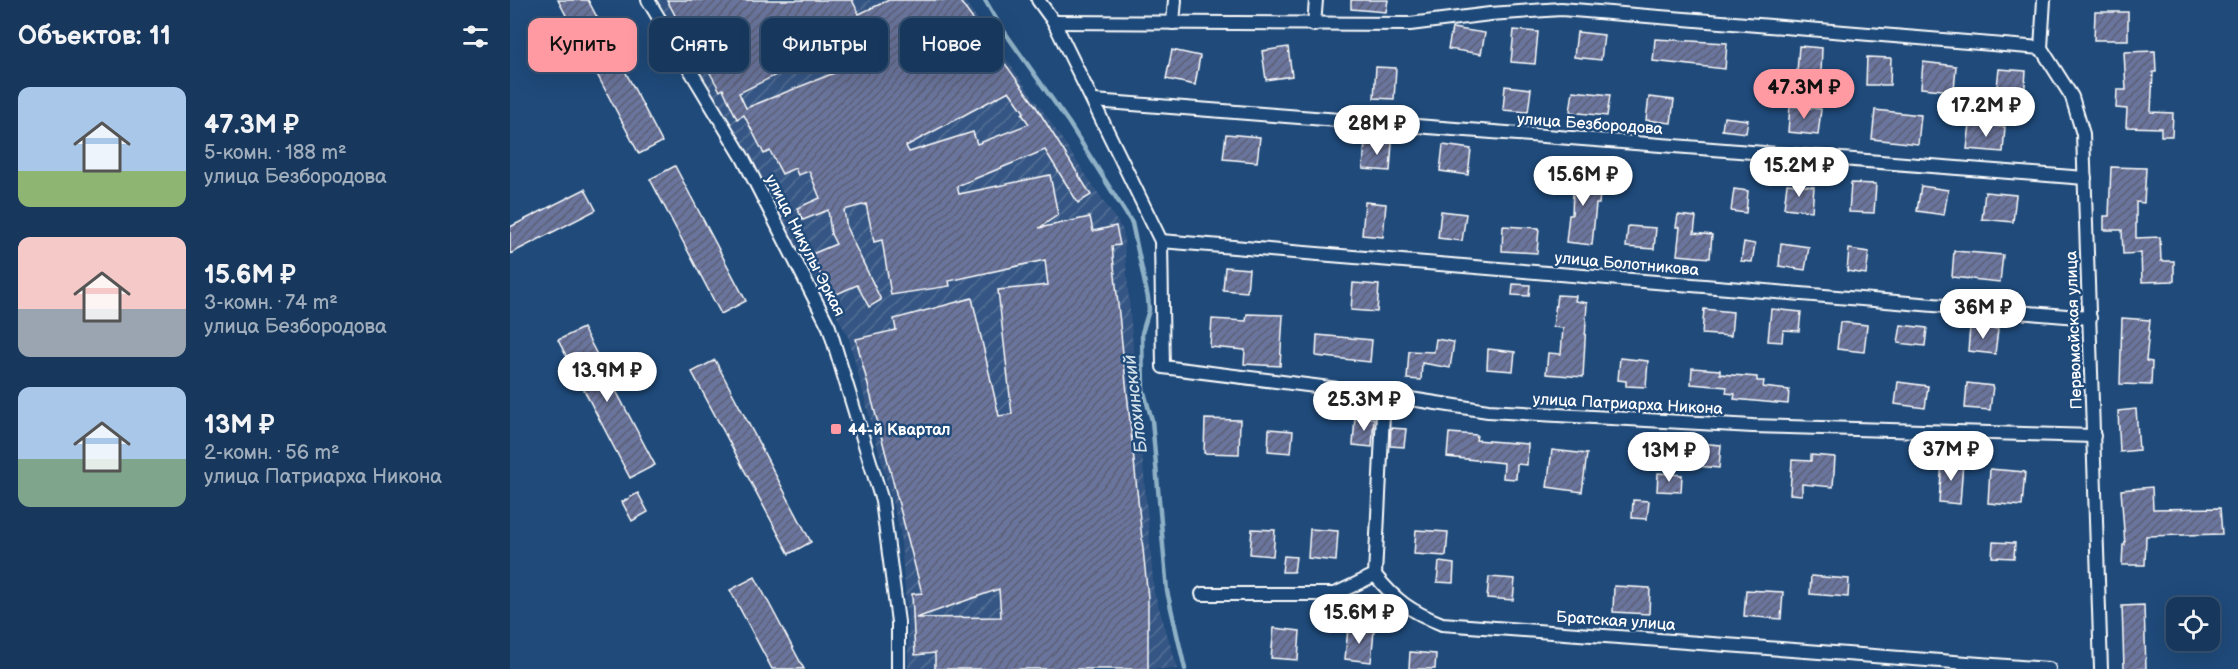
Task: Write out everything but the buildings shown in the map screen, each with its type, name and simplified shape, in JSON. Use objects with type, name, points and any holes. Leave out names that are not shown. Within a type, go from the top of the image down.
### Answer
[{"type":"street","name":"улица Никулы Эркая","points":[[648,0],[742,158],[829,327],[882,501],[898,622],[898,669]]},
{"type":"street","points":[[1038,0],[1054,22],[1161,241]]},
{"type":"street","points":[[1173,23],[1175,0]]},
{"type":"street","points":[[1314,25],[1316,0]]},
{"type":"street","points":[[1054,22],[1410,24],[1562,4],[2041,48],[2043,0]]},
{"type":"street","name":"Первомайская улица","points":[[2041,48],[2072,97],[2083,134],[2101,669]]},
{"type":"street","name":"улица Безбородова","points":[[1094,101],[2085,178]]},
{"type":"street","name":"улица Болотникова","points":[[1161,241],[2090,318]]},
{"type":"street","name":"улица Патриарха Никона","points":[[1161,241],[1162,367],[1500,412],[1753,426],[2094,436]]},
{"type":"street","points":[[1203,594],[1335,594],[1375,574],[1384,395]]},
{"type":"street","name":"Братская улица","points":[[1375,574],[1393,598],[1413,612],[1442,624],[2049,669]]},
{"type":"shaded area","points":[[658,0],[964,0],[977,18],[900,18],[900,72],[1003,72],[1003,55],[1123,230],[1154,592],[1178,669],[908,669],[908,625],[900,531],[848,336],[699,72],[749,72],[749,18],[668,18]]},
{"type":"waterway","name":"Блохинский","points":[[985,0],[999,24],[1069,123],[1132,223],[1148,298],[1149,310],[1142,333],[1143,389],[1152,420],[1167,591],[1185,669]]},
{"type":"place","name":"44-й Квартал","points":[[836,429]]}]
